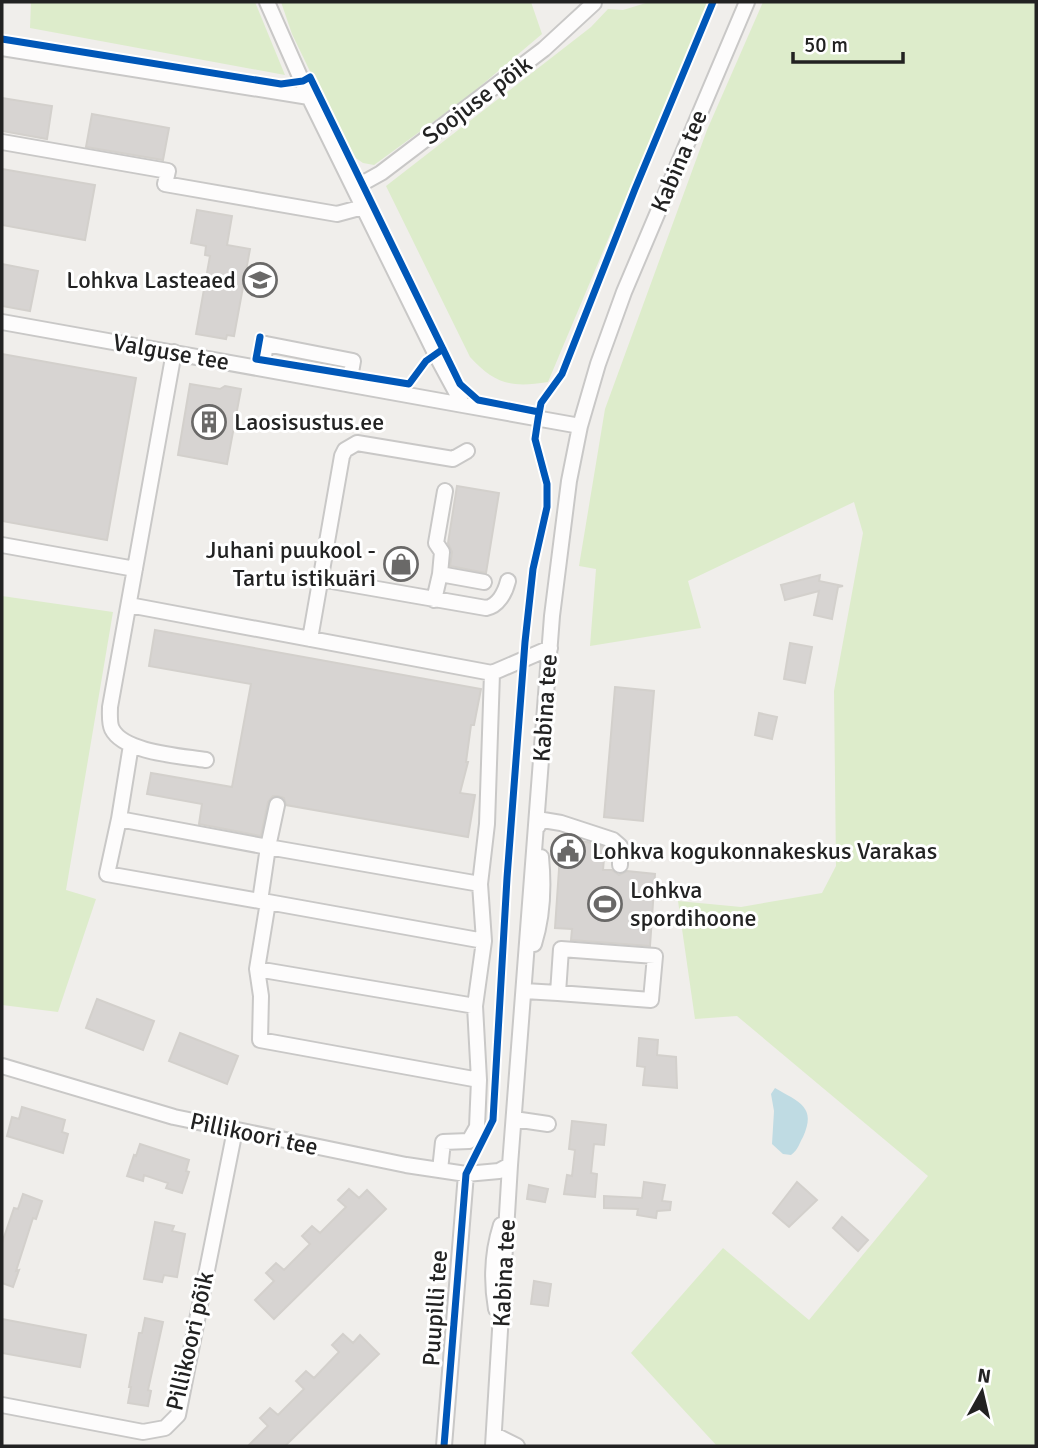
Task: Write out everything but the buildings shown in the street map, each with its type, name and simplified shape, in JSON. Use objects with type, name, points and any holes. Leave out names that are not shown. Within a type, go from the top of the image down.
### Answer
[{"type":"street","points":[[267,2],[309,97],[463,405]]},
{"type":"street","name":"Kabina tee","points":[[494,1440],[510,1165],[550,648],[564,513],[580,426],[598,364],[624,292],[747,2]]},
{"type":"street","name":"Soojuse põik","points":[[355,188],[381,173],[533,57],[594,3]]},
{"type":"street","points":[[2,48],[309,97]]},
{"type":"street","points":[[2,142],[168,172],[165,184],[337,214],[363,207]]},
{"type":"street","name":"Valguse tee","points":[[2,323],[580,426]]},
{"type":"street","points":[[262,368],[266,344],[353,361],[349,384]]},
{"type":"street","points":[[174,352],[110,717],[111,728],[121,741],[206,760]]},
{"type":"street","points":[[310,639],[345,450],[357,443],[453,458],[467,451]]},
{"type":"street","points":[[435,600],[442,552],[436,543],[445,491]]},
{"type":"street","points":[[2,545],[135,569]]},
{"type":"street","points":[[440,574],[484,582]]},
{"type":"street","points":[[320,579],[481,608],[492,607],[502,596],[508,581]]},
{"type":"street","points":[[129,605],[492,673],[550,648]]},
{"type":"street","points":[[440,1170],[443,1142],[468,1141],[477,1127],[479,1080],[475,1006],[484,941],[480,884],[487,824],[492,673]]},
{"type":"street","points":[[131,745],[107,874],[484,941]]},
{"type":"street","points":[[276,805],[268,847],[257,969],[261,996],[260,1040],[479,1080]]},
{"type":"street","points":[[119,819],[480,884]]},
{"type":"street","points":[[537,819],[561,823],[613,840],[620,846],[620,865]]},
{"type":"street","points":[[524,991],[651,1000],[655,956],[561,949],[558,993]]},
{"type":"street","points":[[257,969],[475,1006]]},
{"type":"street","name":"Pillikoori tee","points":[[2,1066],[174,1117],[406,1165],[466,1174],[499,1171],[510,1165]]},
{"type":"street","points":[[514,1119],[548,1124]]},
{"type":"street","name":"Pillikoori põik","points":[[2,1405],[143,1432],[165,1428],[178,1415],[235,1130]]},
{"type":"street","name":"Puupilli tee","points":[[444,1446],[466,1174]]},
{"type":"street","points":[[494,1440],[517,1446]]},
{"type":"green space","points":[[31,2],[255,2],[285,75],[30,28]]},
{"type":"green space","points":[[281,2],[531,2],[542,34],[470,95],[374,165],[363,163],[350,154],[292,34]]},
{"type":"green space","points":[[649,2],[708,2],[548,382],[504,382],[488,373],[470,357],[386,186],[591,27],[608,9],[623,10]]},
{"type":"green space","points":[[763,2],[1036,2],[1036,1446],[717,1446],[631,1353],[723,1248],[809,1320],[928,1176],[737,1016],[695,1019],[678,901],[741,907],[822,893],[836,866],[834,691],[863,533],[854,502],[688,581],[701,628],[590,646],[596,569],[579,566],[605,409],[707,130]]},
{"type":"green space","points":[[2,596],[113,612],[66,890],[96,899],[58,1012],[2,1005]]},
{"type":"water","points":[[775,1088],[798,1102],[807,1112],[807,1127],[798,1147],[791,1155],[783,1154],[772,1144],[774,1111],[771,1094]]},
{"type":"cycle path","points":[[444,1446],[466,1174],[493,1120],[507,878],[525,642],[533,569],[547,507],[547,484],[535,439],[538,419],[541,403],[562,374],[713,2]]},
{"type":"cycle path","points":[[2,39],[281,84],[303,81],[310,77],[460,384],[478,400],[539,412]]},
{"type":"cycle path","points":[[260,337],[256,359],[409,384],[426,361],[443,349]]},
{"type":"place","name":"Lohkva Lasteaed","points":[[260,280]]},
{"type":"place","name":"Laosisustus.ee","points":[[209,422]]},
{"type":"place","name":"Juhani puukool - Tartu istikuäri","points":[[401,564]]},
{"type":"place","name":"Lohkva kogukonnakeskus Varakas","points":[[568,851]]},
{"type":"place","name":"Lohkva spordihoone","points":[[605,904]]}]
